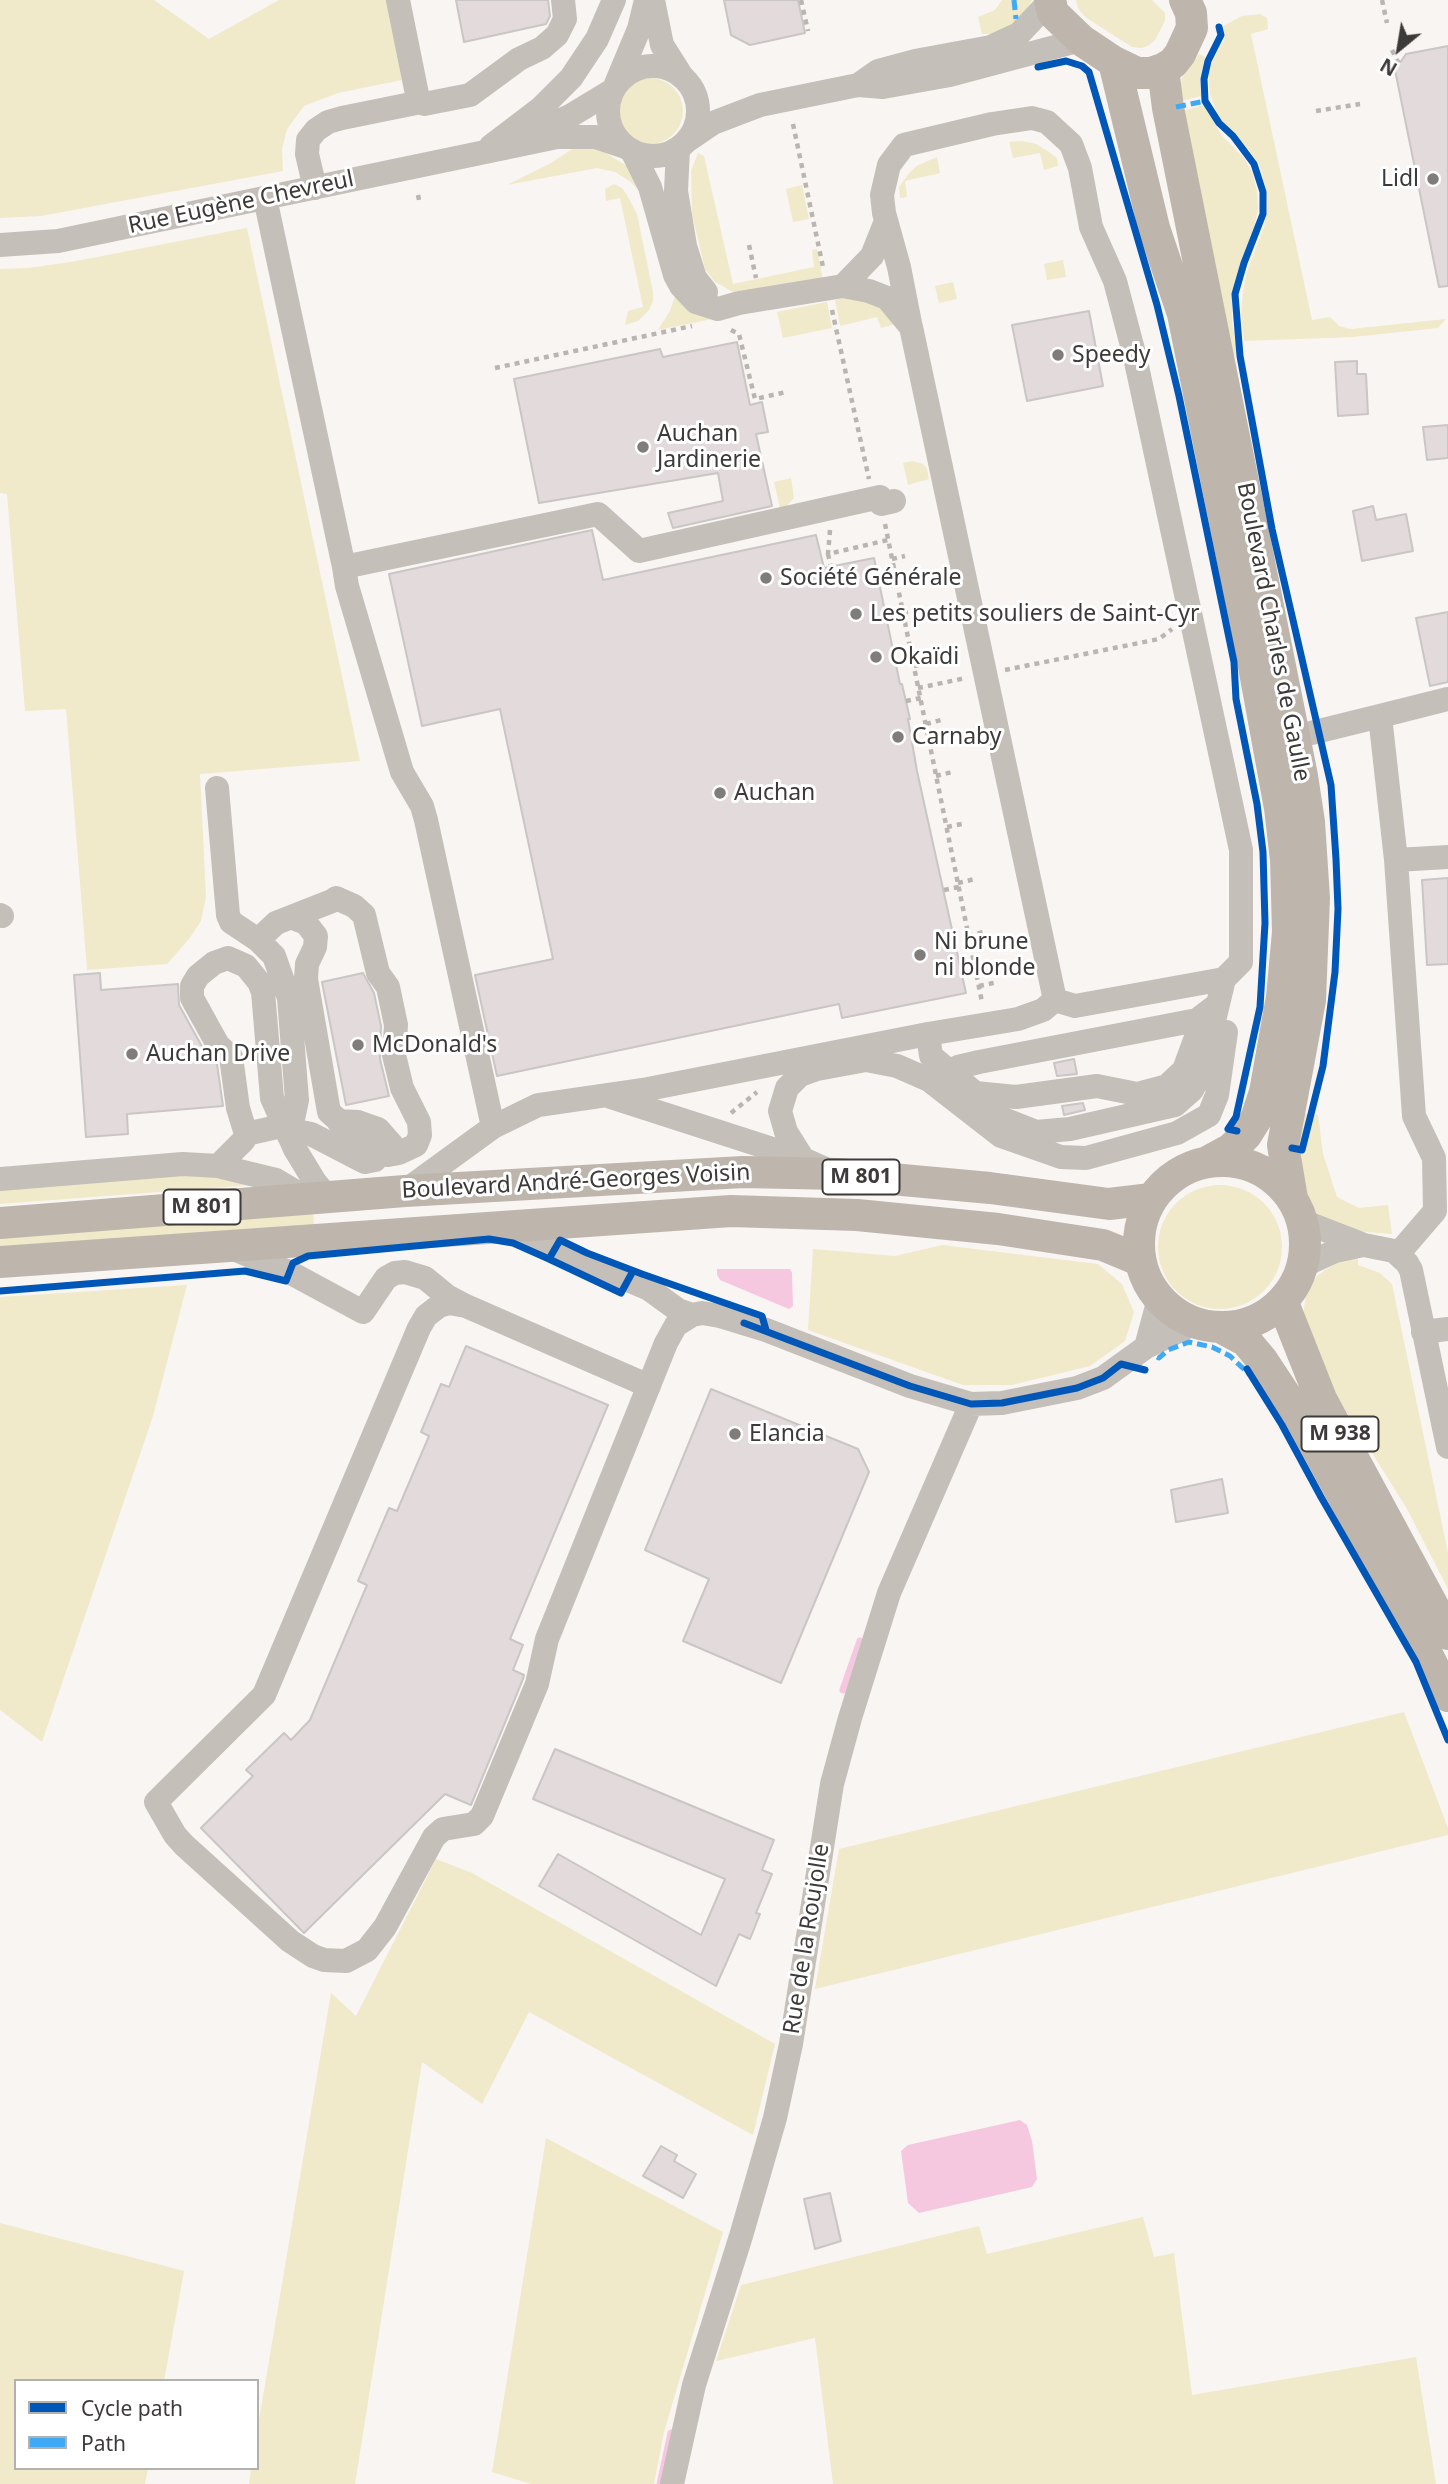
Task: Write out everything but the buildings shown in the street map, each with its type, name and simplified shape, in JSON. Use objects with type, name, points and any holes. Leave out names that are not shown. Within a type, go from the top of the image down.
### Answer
[{"type":"main road","points":[[1049,1],[1054,13],[1081,40],[1114,62],[1137,73],[1151,73],[1163,69],[1181,54],[1192,28],[1191,13],[1185,0]]},
{"type":"main road","name":"Boulevard Charles de Gaulle","points":[[1114,62],[1154,228],[1183,314],[1253,661],[1280,808],[1286,860],[1288,932],[1282,997],[1265,1092],[1256,1119],[1246,1135],[1231,1149],[1209,1161]]},
{"type":"main road","name":"Boulevard Charles de Gaulle","points":[[1163,69],[1168,108],[1309,822],[1314,932],[1310,1000],[1283,1145],[1297,1210]]},
{"type":"main road","points":[[1209,1161],[1238,1163],[1256,1168],[1277,1181],[1297,1210],[1305,1243],[1303,1266],[1283,1303],[1244,1325],[1208,1325],[1175,1314],[1158,1299],[1146,1281],[1139,1260],[1138,1239],[1142,1218],[1151,1199],[1167,1181],[1186,1168],[1209,1161]]},
{"type":"main road","name":"Boulevard André-Georges Voisin","points":[[0,1223],[405,1191],[743,1172],[836,1174],[990,1188],[1109,1204],[1151,1199]]},
{"type":"main road","name":"Boulevard André-Georges Voisin","points":[[0,1262],[731,1211],[857,1215],[998,1229],[1103,1245],[1139,1260]]},
{"type":"main road","name":"M 938","points":[[1283,1303],[1321,1399],[1448,1633]]},
{"type":"main road","name":"M 938","points":[[1208,1325],[1246,1341],[1262,1360],[1301,1419],[1393,1587],[1448,1696]]},
{"type":"street","points":[[398,0],[418,99],[421,102]]},
{"type":"street","points":[[314,188],[307,154],[308,140],[316,130],[328,122],[342,118],[470,95],[519,59],[542,48],[557,35],[565,19],[563,0]]},
{"type":"street","points":[[481,153],[541,108],[571,78],[597,39],[614,0]]},
{"type":"street","points":[[646,0],[639,29],[608,109],[609,122],[615,136],[629,149],[650,187],[669,260],[681,286],[696,302],[718,309],[739,303],[843,286],[887,298],[911,327]]},
{"type":"street","points":[[653,0],[662,45],[697,101],[698,117],[695,129],[683,144],[676,191],[690,266],[695,278],[711,297],[725,303],[739,303]]},
{"type":"street","points":[[858,85],[878,71],[991,47],[1019,34],[1049,1]]},
{"type":"street","points":[[629,149],[654,156],[667,155],[713,123],[760,105],[858,85],[883,88],[950,75],[1081,40]]},
{"type":"street","points":[[615,87],[626,75],[651,65],[667,68],[703,94],[725,103],[760,105]]},
{"type":"street","name":"Rue Eugène Chevreul","points":[[481,153],[548,127],[615,87]]},
{"type":"street","points":[[803,1159],[786,1132],[780,1111],[787,1088],[800,1075],[866,1060],[939,1076],[975,1093],[1003,1119],[1036,1132],[1070,1129],[1175,1105],[1192,1090],[1202,1072],[1224,979],[1241,962],[1241,850],[1135,357],[1115,281],[1091,227],[1080,168],[1071,144],[1047,122],[1032,118],[992,124],[904,145],[889,165],[882,195],[1055,1000]]},
{"type":"street","name":"Rue Eugène Chevreul","points":[[0,245],[58,241],[557,137],[596,137],[629,149]]},
{"type":"street","points":[[265,198],[347,586],[402,772],[422,806],[426,820],[494,1127]]},
{"type":"street","points":[[843,286],[872,256],[886,221]]},
{"type":"street","points":[[344,567],[598,514],[639,551],[880,497],[888,502]]},
{"type":"street","points":[[1294,737],[1448,699]]},
{"type":"street","points":[[1380,716],[1396,860],[1415,1116],[1434,1158],[1435,1211],[1398,1254]]},
{"type":"street","points":[[217,788],[228,915],[231,922],[258,940],[274,956],[289,998],[297,1100],[293,1119],[287,1128]]},
{"type":"street","points":[[1396,860],[1448,857]]},
{"type":"street","points":[[246,1134],[277,1127],[287,1128],[311,1134],[365,1162],[416,1145],[421,1128],[405,1097],[394,1055],[396,1024],[388,987],[378,973],[364,915],[354,906],[336,898],[268,929],[258,940]]},
{"type":"street","points":[[291,917],[306,923],[316,936],[315,947],[307,964],[306,979],[327,1105],[332,1117],[372,1150],[390,1153]]},
{"type":"street","points":[[218,1166],[244,1140],[246,1134],[238,1108],[232,1057],[218,1045],[192,998],[192,986],[198,976],[214,963],[228,958],[246,966],[254,974],[263,992],[272,1098],[318,1198]]},
{"type":"street","points":[[1055,1000],[1075,1006],[1224,979]]},
{"type":"street","points":[[928,1034],[931,1056],[939,1076],[990,1130],[1018,1144],[1061,1157],[1086,1158],[1177,1133],[1209,1115],[1217,1095],[1228,1018],[1224,979]]},
{"type":"street","points":[[405,1191],[494,1127],[538,1105],[648,1089],[1018,1019],[1043,1010],[1055,1000]]},
{"type":"street","points":[[939,1076],[958,1067],[979,1062],[1216,1015]]},
{"type":"street","points":[[975,1093],[1016,1097],[1097,1086],[1137,1094],[1167,1086],[1184,1070],[1195,1039],[1216,1015]]},
{"type":"street","points":[[603,1094],[803,1159],[836,1174]]},
{"type":"street","points":[[0,1179],[183,1164],[218,1166],[276,1180],[318,1198]]},
{"type":"street","points":[[1297,1210],[1364,1245],[1398,1254],[1411,1270],[1423,1332],[1444,1407],[1447,1440]]},
{"type":"street","points":[[510,1225],[555,1249],[627,1282],[649,1289],[678,1310],[692,1315]]},
{"type":"street","points":[[223,1245],[289,1272],[363,1312],[386,1278],[394,1273],[405,1272],[425,1278],[447,1296],[466,1306],[649,1386]]},
{"type":"street","points":[[1303,1266],[1335,1251],[1364,1245]]},
{"type":"street","points":[[627,1282],[650,1303],[662,1322],[666,1343]]},
{"type":"street","points":[[1146,1347],[1158,1299]]},
{"type":"street","points":[[466,1306],[449,1303],[439,1306],[426,1317],[419,1328],[264,1695],[156,1802],[174,1835],[184,1845],[290,1941],[313,1956],[324,1959],[346,1961],[367,1950],[385,1927],[434,1837],[443,1829],[474,1824],[482,1816],[537,1685],[547,1639],[666,1343],[676,1325],[692,1315],[702,1313],[744,1323],[910,1386],[971,1404],[1002,1403],[1077,1388],[1102,1378],[1146,1347],[1208,1325]]},
{"type":"street","points":[[1423,1332],[1448,1329]]},
{"type":"street","name":"Rue de la Roujolle","points":[[672,2484],[694,2385],[775,2118],[790,2044],[832,1784],[849,1718],[889,1593],[971,1404]]},
{"type":"path","points":[[801,0],[808,32]]},
{"type":"path","points":[[1382,0],[1387,23]]},
{"type":"path","points":[[1392,52],[1399,64]]},
{"type":"path","points":[[1316,111],[1360,104]]},
{"type":"path","points":[[495,369],[698,325]]},
{"type":"path","points":[[720,326],[739,334],[755,399],[786,391]]},
{"type":"path","points":[[888,502],[888,540],[982,1002]]},
{"type":"path","points":[[820,510],[830,523],[828,554],[831,567]]},
{"type":"path","points":[[828,554],[888,540]]},
{"type":"path","points":[[892,559],[905,556]]},
{"type":"path","points":[[903,613],[918,610]]},
{"type":"path","points":[[918,688],[1159,639],[1178,624]]},
{"type":"path","points":[[914,666],[928,663]]},
{"type":"path","points":[[906,701],[921,698]]},
{"type":"path","points":[[926,724],[941,720]]},
{"type":"path","points":[[936,776],[952,772]]},
{"type":"path","points":[[947,827],[962,824]]},
{"type":"path","points":[[944,890],[975,879]]},
{"type":"path","points":[[968,936],[987,931]]},
{"type":"path","points":[[979,986],[998,982]]},
{"type":"path","points":[[730,1114],[761,1089]]},
{"type":"shaded area","points":[[0,0],[154,0],[209,39],[279,0],[388,0],[402,80],[338,93],[304,106],[287,129],[282,149],[283,171],[41,216],[0,218]]},
{"type":"shaded area","points":[[1002,0],[1032,0],[1021,20],[992,34],[982,34],[978,17],[995,10]]},
{"type":"shaded area","points":[[1076,0],[1152,0],[1165,13],[1165,21],[1155,40],[1148,46],[1132,47],[1085,17]]},
{"type":"shaded area","points":[[1260,14],[1267,18],[1268,29],[1251,34],[1312,320],[1330,317],[1339,326],[1351,329],[1446,319],[1438,328],[1353,337],[1244,341],[1241,315],[1243,291],[1247,272],[1264,227],[1267,209],[1265,186],[1259,164],[1249,150],[1220,122],[1210,94],[1209,80],[1210,67],[1225,38],[1223,26],[1242,16]]},
{"type":"shaded area","points":[[1199,54],[1205,57],[1200,78],[1201,96],[1177,102],[1182,78]]},
{"type":"shaded area","points":[[650,78],[663,81],[673,88],[680,98],[683,111],[680,124],[673,134],[663,141],[650,144],[637,141],[627,134],[620,124],[617,111],[620,98],[627,88],[637,81]]},
{"type":"shaded area","points":[[1204,105],[1222,136],[1244,158],[1252,172],[1257,191],[1255,224],[1242,259],[1232,299],[1232,321],[1237,351],[1234,357],[1229,358],[1178,112]]},
{"type":"shaded area","points":[[1009,142],[1036,144],[1049,152],[1057,158],[1058,166],[1044,170],[1040,153],[1013,158]]},
{"type":"shaded area","points":[[585,146],[601,150],[630,168],[638,190],[615,172],[597,168],[507,185],[572,149]]},
{"type":"shaded area","points":[[698,153],[704,156],[733,284],[814,267],[812,250],[817,249],[823,280],[733,292],[715,282],[705,269],[692,214],[691,171]]},
{"type":"shaded area","points":[[937,157],[940,173],[905,181],[907,197],[900,198],[899,187],[910,172],[918,165]]},
{"type":"shaded area","points":[[614,184],[622,188],[637,214],[653,292],[649,310],[638,321],[625,325],[628,311],[643,307],[620,198],[606,201],[605,189]]},
{"type":"shaded area","points":[[802,185],[809,219],[793,222],[786,189]]},
{"type":"shaded area","points":[[247,228],[360,761],[200,774],[206,897],[201,921],[167,964],[87,970],[66,709],[25,711],[7,494],[0,493],[0,269],[71,262]]},
{"type":"shaded area","points":[[1063,260],[1066,277],[1047,280],[1044,264]]},
{"type":"shaded area","points":[[953,282],[957,299],[939,303],[935,286]]},
{"type":"shaded area","points":[[675,296],[712,319],[658,330],[670,311]]},
{"type":"shaded area","points":[[846,297],[879,305],[896,324],[881,328],[877,317],[840,326],[835,300]]},
{"type":"shaded area","points":[[827,302],[832,328],[783,338],[777,312]]},
{"type":"shaded area","points":[[913,461],[923,464],[929,479],[908,485],[903,463]]},
{"type":"shaded area","points":[[791,478],[794,498],[781,512],[774,482]]},
{"type":"shaded area","points":[[1302,1114],[1318,1115],[1323,1154],[1337,1197],[1359,1208],[1388,1205],[1392,1234],[1341,1230],[1320,1218],[1304,1201],[1296,1140]]},
{"type":"shaded area","points":[[196,1174],[252,1185],[0,1204],[0,1189]]},
{"type":"shaded area","points":[[1220,1185],[1244,1190],[1264,1203],[1277,1223],[1282,1247],[1277,1271],[1264,1291],[1244,1304],[1220,1309],[1196,1304],[1176,1291],[1163,1271],[1158,1247],[1163,1223],[1176,1203],[1196,1190]]},
{"type":"shaded area","points":[[313,1212],[314,1225],[0,1249],[0,1236]]},
{"type":"shaded area","points":[[942,1245],[1098,1264],[1122,1284],[1134,1312],[1125,1341],[1090,1366],[1012,1385],[963,1385],[808,1330],[813,1249],[895,1256]]},
{"type":"shaded area","points":[[1358,1257],[1358,1265],[1380,1273],[1392,1284],[1448,1553],[1448,1589],[1407,1509],[1318,1366],[1303,1314],[1307,1290],[1318,1275],[1340,1260]]},
{"type":"shaded area","points":[[717,1269],[790,1269],[793,1306],[789,1309],[720,1280]]},
{"type":"shaded area","points":[[187,1285],[153,1416],[42,1742],[0,1710],[0,1297]]},
{"type":"shaded area","points":[[1404,1712],[1448,1828],[1448,1835],[815,1989],[839,1849]]},
{"type":"shaded area","points":[[436,1859],[472,1873],[775,2044],[753,2135],[529,2012],[482,2104],[422,2062],[355,2484],[249,2484],[251,2470],[259,2470],[259,2420],[331,1993],[356,2016]]},
{"type":"shaded area","points":[[1020,2120],[1027,2125],[1032,2141],[1037,2179],[1032,2187],[919,2213],[908,2203],[901,2151],[908,2145]]},
{"type":"shaded area","points":[[546,2138],[723,2232],[664,2432],[654,2484],[531,2484],[492,2472]]},
{"type":"shaded area","points":[[1143,2217],[1154,2257],[1174,2253],[1192,2395],[1416,2357],[1436,2484],[833,2484],[815,2338],[716,2361],[741,2285],[979,2226],[987,2254]]},
{"type":"shaded area","points":[[0,2223],[184,2271],[164,2379],[14,2379],[14,2470],[148,2470],[145,2484],[0,2484]]},
{"type":"waterway","points":[[843,1690],[860,1641]]},
{"type":"waterway","points":[[660,2484],[671,2433]]},
{"type":"marked path","points":[[1014,0],[1016,19]]},
{"type":"marked path","points":[[1176,107],[1205,101]]},
{"type":"marked path","points":[[1157,1357],[1189,1342],[1212,1347],[1230,1356],[1250,1375]]},
{"type":"cycle path","points":[[1219,27],[1221,35],[1208,61],[1204,79],[1205,101],[1219,123],[1233,136],[1254,164],[1263,192],[1263,214],[1235,294],[1240,356],[1272,529],[1331,785],[1336,859],[1338,909],[1335,972],[1323,1066],[1302,1150],[1292,1148]]},
{"type":"cycle path","points":[[1038,67],[1066,61],[1082,66],[1089,72],[1157,305],[1179,396],[1234,662],[1236,699],[1257,804],[1263,852],[1265,923],[1260,1007],[1236,1117],[1228,1129],[1237,1131]]},
{"type":"cycle path","points":[[0,1291],[245,1271],[286,1281],[293,1263],[308,1256],[489,1239],[513,1243],[549,1259],[560,1240],[642,1274],[762,1316],[766,1330]]},
{"type":"cycle path","points":[[549,1259],[621,1293],[633,1271]]},
{"type":"cycle path","points":[[744,1323],[910,1386],[971,1404],[1002,1403],[1077,1388],[1103,1378],[1121,1364],[1145,1370]]},
{"type":"cycle path","points":[[1247,1369],[1282,1425],[1416,1662],[1448,1740]]},
{"type":"place","name":"Lidl","points":[[1433,179]]},
{"type":"place","name":"Speedy","points":[[1058,355]]},
{"type":"place","name":"Auchan Jardinerie","points":[[643,447]]},
{"type":"place","name":"Société Générale","points":[[766,578]]},
{"type":"place","name":"Les petits souliers de Saint-Cyr","points":[[856,614]]},
{"type":"place","name":"Okaïdi","points":[[876,657]]},
{"type":"place","name":"Carnaby","points":[[898,737]]},
{"type":"place","name":"Auchan","points":[[720,793]]},
{"type":"place","name":"Ni brune ni blonde","points":[[920,955]]},
{"type":"place","name":"McDonald's","points":[[358,1045]]},
{"type":"place","name":"Auchan Drive","points":[[132,1054]]},
{"type":"place","name":"Elancia","points":[[735,1434]]}]
